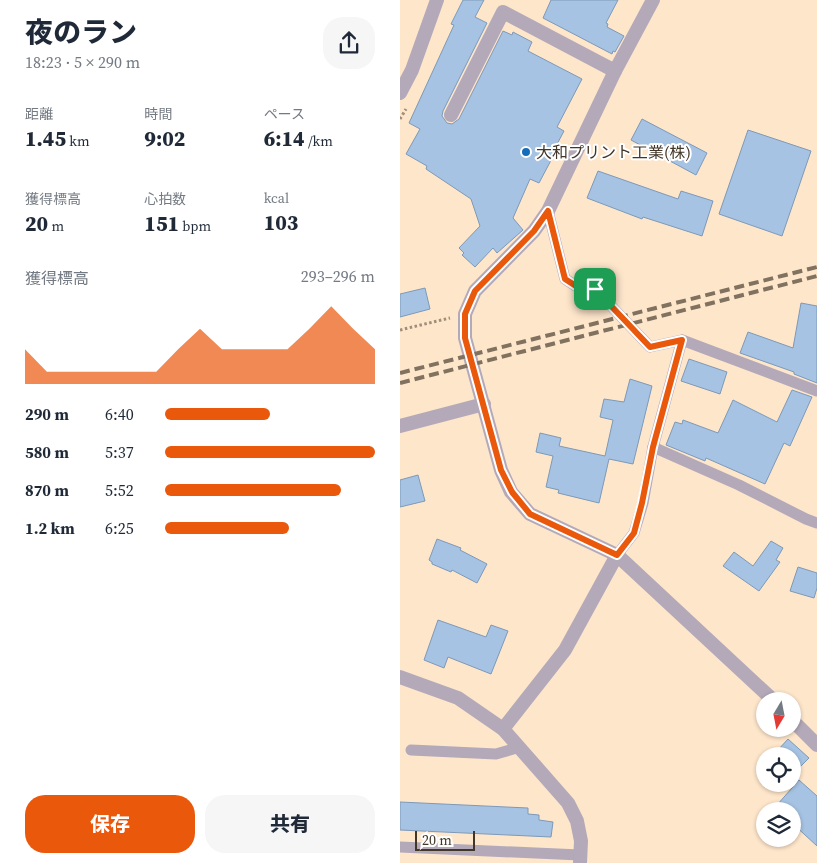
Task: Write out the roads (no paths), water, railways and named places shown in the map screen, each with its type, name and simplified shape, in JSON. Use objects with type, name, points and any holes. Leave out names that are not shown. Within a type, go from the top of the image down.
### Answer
[{"type":"street","points":[[400,93],[412,70],[438,0]]},
{"type":"street","points":[[653,0],[615,71],[548,211],[534,231],[475,291],[465,314],[465,338],[501,470],[512,492],[530,514],[617,555],[764,692]]},
{"type":"street","points":[[451,115],[503,12],[615,71]]},
{"type":"street","points":[[400,426],[484,404]]},
{"type":"street","points":[[503,729],[565,650],[617,555]]},
{"type":"street","points":[[400,677],[458,698],[503,729],[568,803],[577,821],[581,842],[580,859]]},
{"type":"street","points":[[801,729],[817,745]]},
{"type":"lane","points":[[548,211],[565,279],[579,288],[595,289],[650,347],[682,340],[817,391]]},
{"type":"lane","points":[[617,555],[634,533],[653,447],[682,340]]},
{"type":"lane","points":[[653,447],[739,484],[817,523]]},
{"type":"lane","points":[[411,750],[496,754],[520,747]]},
{"type":"lane","points":[[400,847],[580,859]]},
{"type":"railway","points":[[400,373],[817,267]]},
{"type":"railway","points":[[400,383],[817,276]]},
{"type":"place","name":"大和プリント工業(株)","points":[[526,152]]}]
